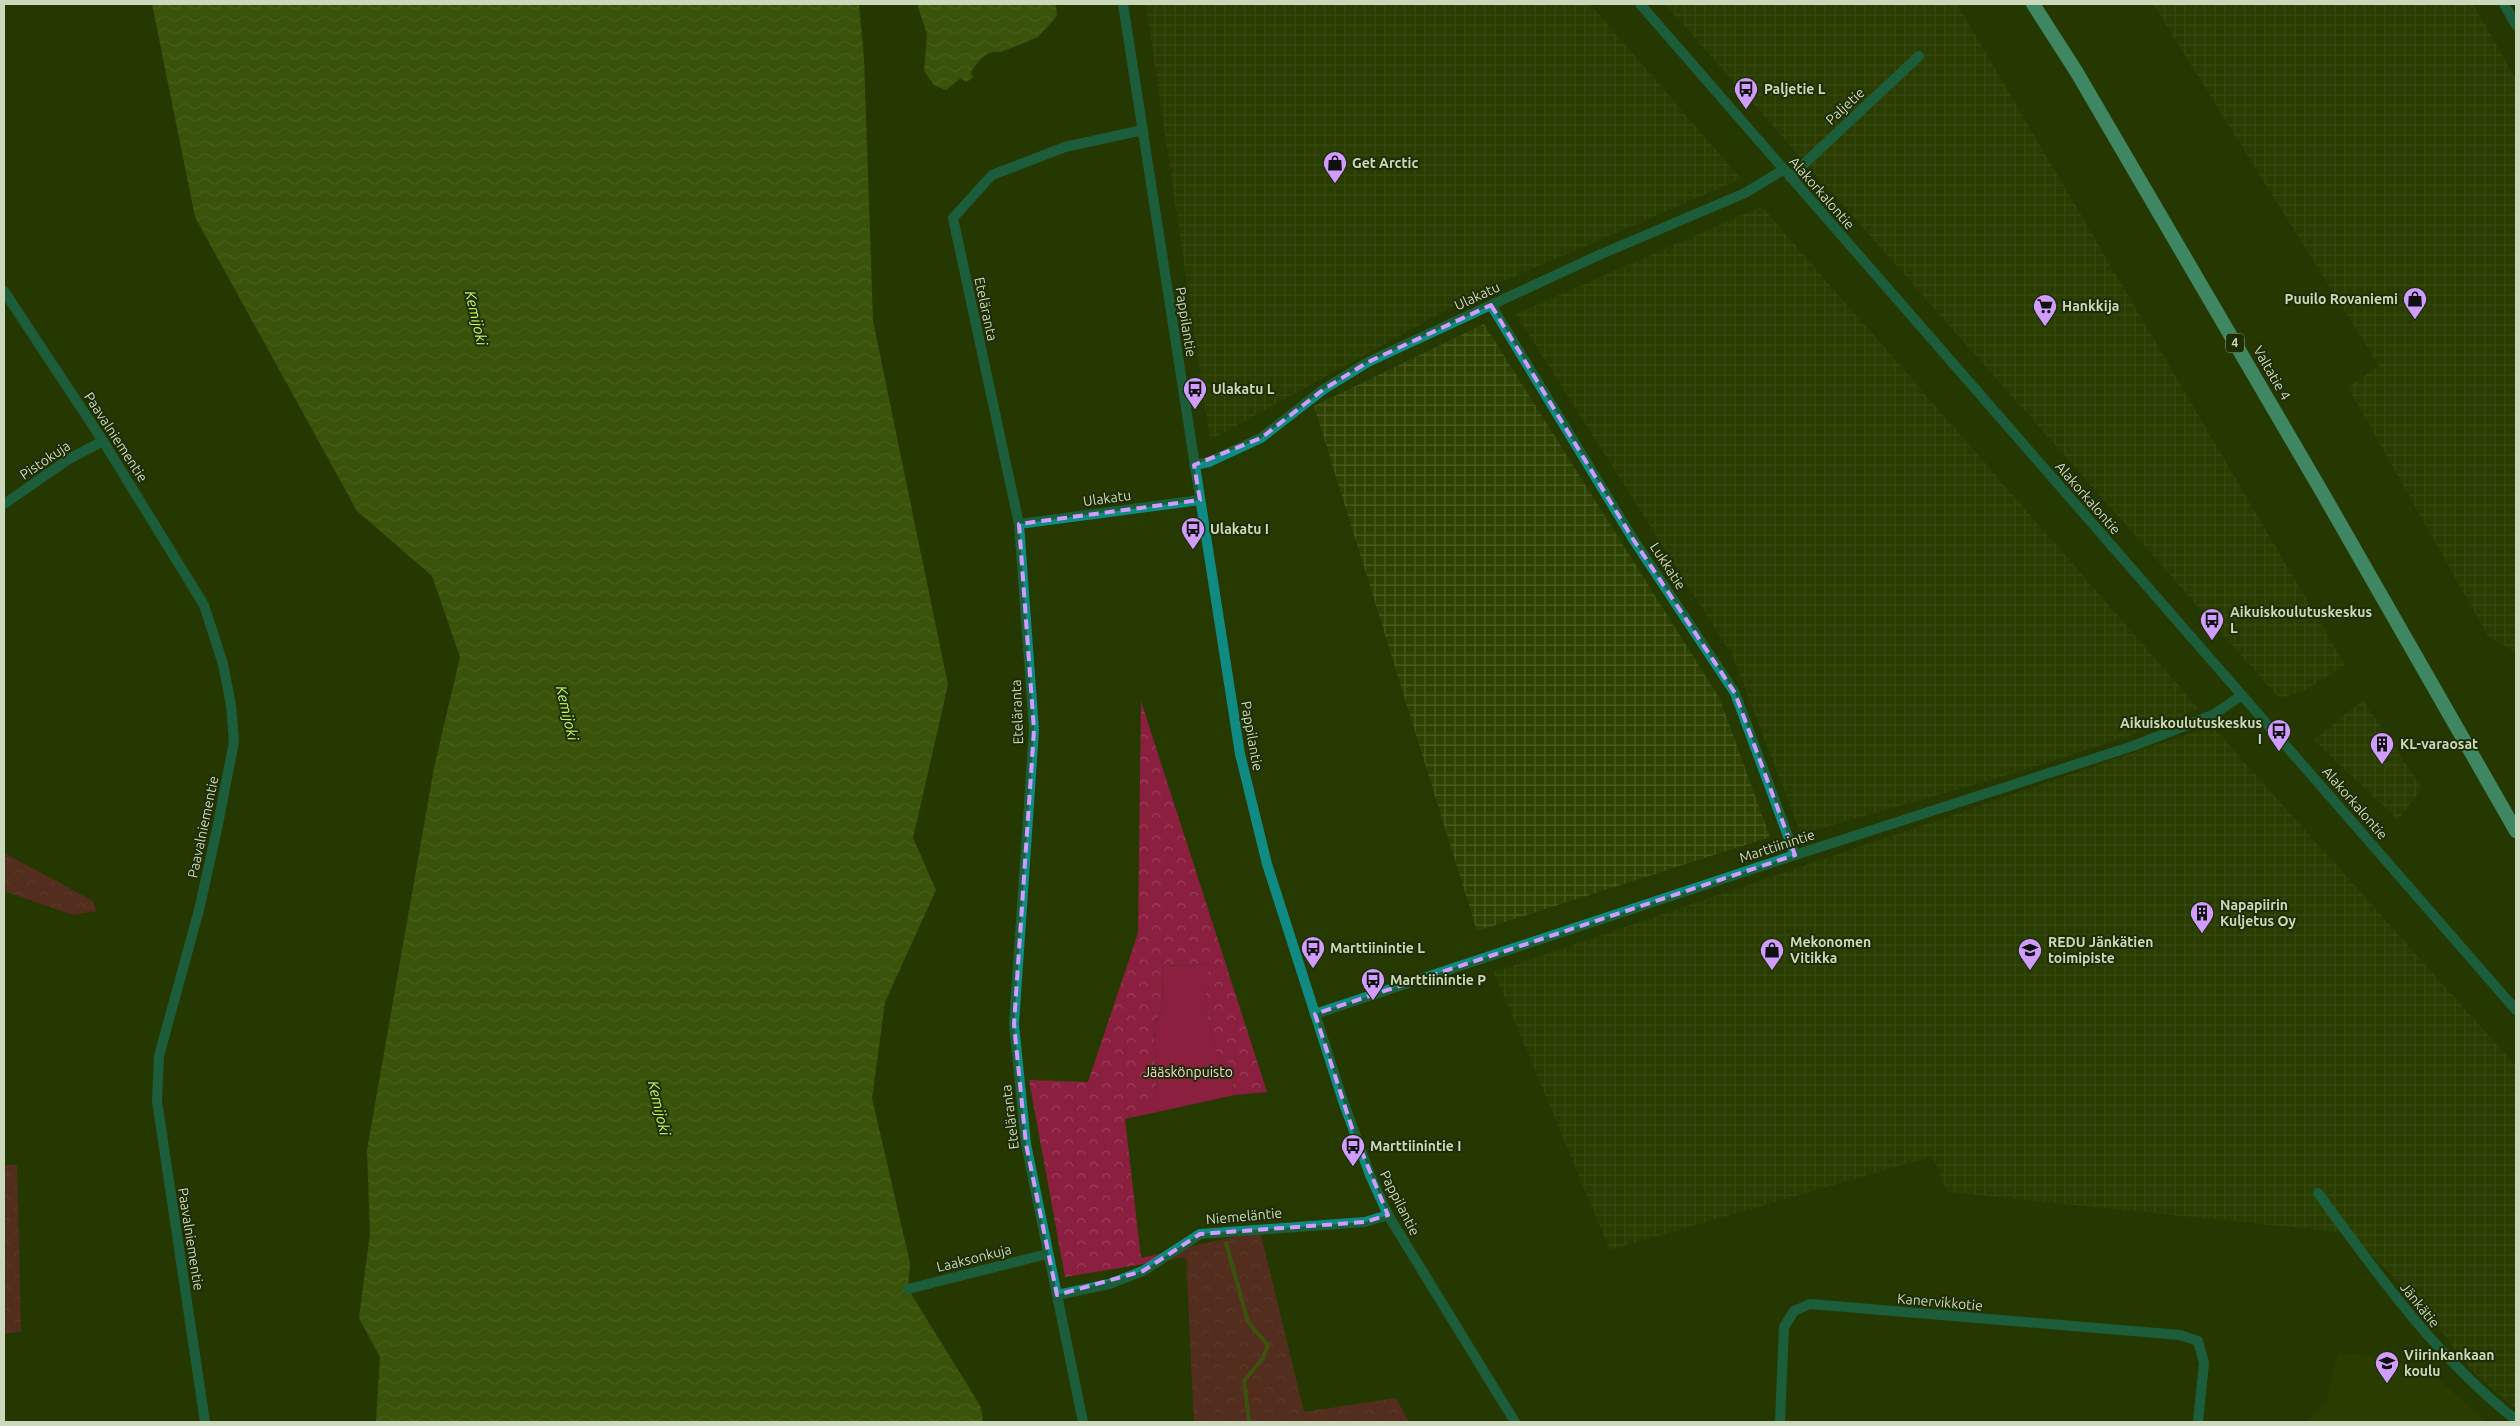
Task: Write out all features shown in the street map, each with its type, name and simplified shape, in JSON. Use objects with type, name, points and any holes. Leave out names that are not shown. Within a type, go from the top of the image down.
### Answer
[{"type":"highway","name":"Valtatie 4","points":[[2033,4],[2076,72],[2317,484],[2516,831]]},
{"type":"highway","name":"Valtatie 4","points":[[2431,685],[2516,814]]},
{"type":"street","name":"Pappilantie","points":[[1123,4],[1240,754],[1267,864],[1352,1128],[1388,1215],[1515,1422]]},
{"type":"street","name":"Alakorkalontie","points":[[1640,4],[2516,1010]]},
{"type":"street","points":[[2504,4],[2516,25]]},
{"type":"street","name":"Paljetie","points":[[1786,173],[1919,56]]},
{"type":"street","name":"Eteläranta","points":[[1083,1422],[1047,1254],[1026,1144],[1014,1024],[1034,730],[1018,524],[953,218],[992,175],[1065,147],[1143,130]]},
{"type":"street","name":"Ulakatu","points":[[1194,465],[1209,462],[1261,438],[1324,389],[1368,362],[1599,255],[1745,193],[1786,173]]},
{"type":"street","name":"Paavalniementie","points":[[4,291],[103,440],[204,605],[222,664],[231,705],[234,742],[217,829],[199,910],[159,1056],[157,1074],[156,1101],[204,1422]]},
{"type":"street","name":"Lukkatie","points":[[1492,305],[1634,539],[1735,693],[1794,855]]},
{"type":"street","name":"Pistokuja","points":[[4,504],[69,459],[103,440]]},
{"type":"street","name":"Ulakatu","points":[[1018,524],[1200,500]]},
{"type":"street","name":"Marttiinintie","points":[[1315,1014],[1794,855],[2133,746],[2214,716],[2242,695]]},
{"type":"street","name":"Jänkätie","points":[[2318,1193],[2428,1338],[2481,1392],[2516,1420]]},
{"type":"street","name":"Niemeläntie","points":[[1057,1295],[1109,1284],[1143,1271],[1200,1234],[1365,1222],[1388,1215]]},
{"type":"street","name":"Laaksonkuja","points":[[908,1290],[1047,1254]]},
{"type":"street","name":"Kanervikkotie","points":[[1780,1422],[1784,1327],[1794,1311],[1810,1304],[2180,1335],[2198,1341],[2204,1364],[2198,1422]]},
{"type":"highlighted area","points":[[1491,305],[1633,539],[1735,693],[1795,855],[1315,1014],[1352,1128],[1388,1215],[1365,1222],[1200,1234],[1143,1271],[1057,1295],[1026,1144],[1014,1024],[1034,730],[1019,524],[1200,500],[1194,465],[1261,438],[1324,389],[1368,362]]},
{"type":"shaded area","points":[[1146,4],[1590,4],[1741,179],[1483,290],[1210,440]]},
{"type":"shaded area","points":[[1665,4],[1957,4],[2345,665],[2302,692],[2279,698]]},
{"type":"shaded area","points":[[2153,4],[2473,4],[2516,79],[2516,653],[2488,636],[2348,387],[2379,366]]},
{"type":"shaded area","points":[[1761,207],[2199,709],[2126,737],[2018,772],[1801,834],[1733,657],[1516,314]]},
{"type":"shaded area","points":[[1484,324],[1720,699],[1770,837],[1477,931],[1314,406]]},
{"type":"shaded area","points":[[2363,700],[2422,788],[2398,820],[2314,740]]},
{"type":"shaded area","points":[[2212,726],[2516,1066],[2516,1409],[2473,1372],[2416,1299],[2349,1233],[1947,1192],[1933,1156],[1610,1250],[1494,972]]},
{"type":"shaded area","name":"Viirinkankaan koulu","points":[[2338,1352],[2423,1366],[2486,1422],[2307,1422],[2327,1401]]},
{"type":"green space","points":[[1141,701],[1267,1092],[1235,1095],[1228,1062],[1219,1062],[1205,1008],[1208,964],[1163,966],[1162,1008],[1154,1026],[1157,1097],[1125,1119],[1141,1258],[1260,1231],[1304,1412],[1396,1398],[1409,1422],[1194,1422],[1186,1257],[1065,1277],[1029,1080],[1088,1082],[1138,933]]},
{"type":"green space","points":[[4,853],[93,901],[96,911],[73,915],[4,891]]},
{"type":"green space","name":"Jääskönpuisto","points":[[1209,964],[1205,1008],[1219,1062],[1228,1061],[1235,1095],[1125,1119],[1157,1097],[1154,1026],[1162,1008],[1163,966]]},
{"type":"green space","points":[[4,1165],[17,1165],[21,1331],[4,1334]]},
{"type":"water","name":"Kemijoki","points":[[152,4],[859,4],[864,58],[873,321],[948,685],[913,838],[936,890],[885,1002],[872,1098],[910,1263],[908,1289],[981,1407],[983,1422],[376,1422],[380,1357],[359,1318],[370,1233],[367,1150],[434,768],[460,657],[432,576],[357,511],[195,217]]},
{"type":"water","points":[[917,4],[1056,4],[1057,16],[1038,37],[1001,52],[987,55],[980,60],[971,72],[973,78],[966,82],[961,78],[946,90],[934,85],[924,71],[927,34]]},
{"type":"waterway","points":[[1226,1243],[1248,1322],[1268,1345],[1263,1358],[1244,1381],[1249,1420]]},
{"type":"place","name":"Paljetie L","points":[[1746,110]]},
{"type":"place","name":"Get Arctic","points":[[1335,184]]},
{"type":"place","name":"Puuilo Rovaniemi","points":[[2415,320]]},
{"type":"place","name":"Hankkija","points":[[2045,327]]},
{"type":"place","name":"Ulakatu L","points":[[1195,410]]},
{"type":"place","name":"Ulakatu I","points":[[1193,550]]},
{"type":"place","name":"Aikuiskoulutuskeskus L","points":[[2212,641]]},
{"type":"place","name":"Aikuiskoulutuskeskus I","points":[[2279,752]]},
{"type":"place","name":"KL-varaosat","points":[[2382,765]]},
{"type":"place","name":"Napapiirin Kuljetus Oy","points":[[2202,934]]},
{"type":"place","name":"Marttiinintie L","points":[[1313,969]]},
{"type":"place","name":"Mekonomen Vitikka","points":[[1772,971]]},
{"type":"place","name":"REDU Jänkätien toimipiste","points":[[2030,971]]},
{"type":"place","name":"Marttiinintie P","points":[[1373,1001]]},
{"type":"place","name":"Marttiinintie I","points":[[1353,1167]]},
{"type":"place","name":"Viirinkankaan koulu","points":[[2387,1384]]}]
